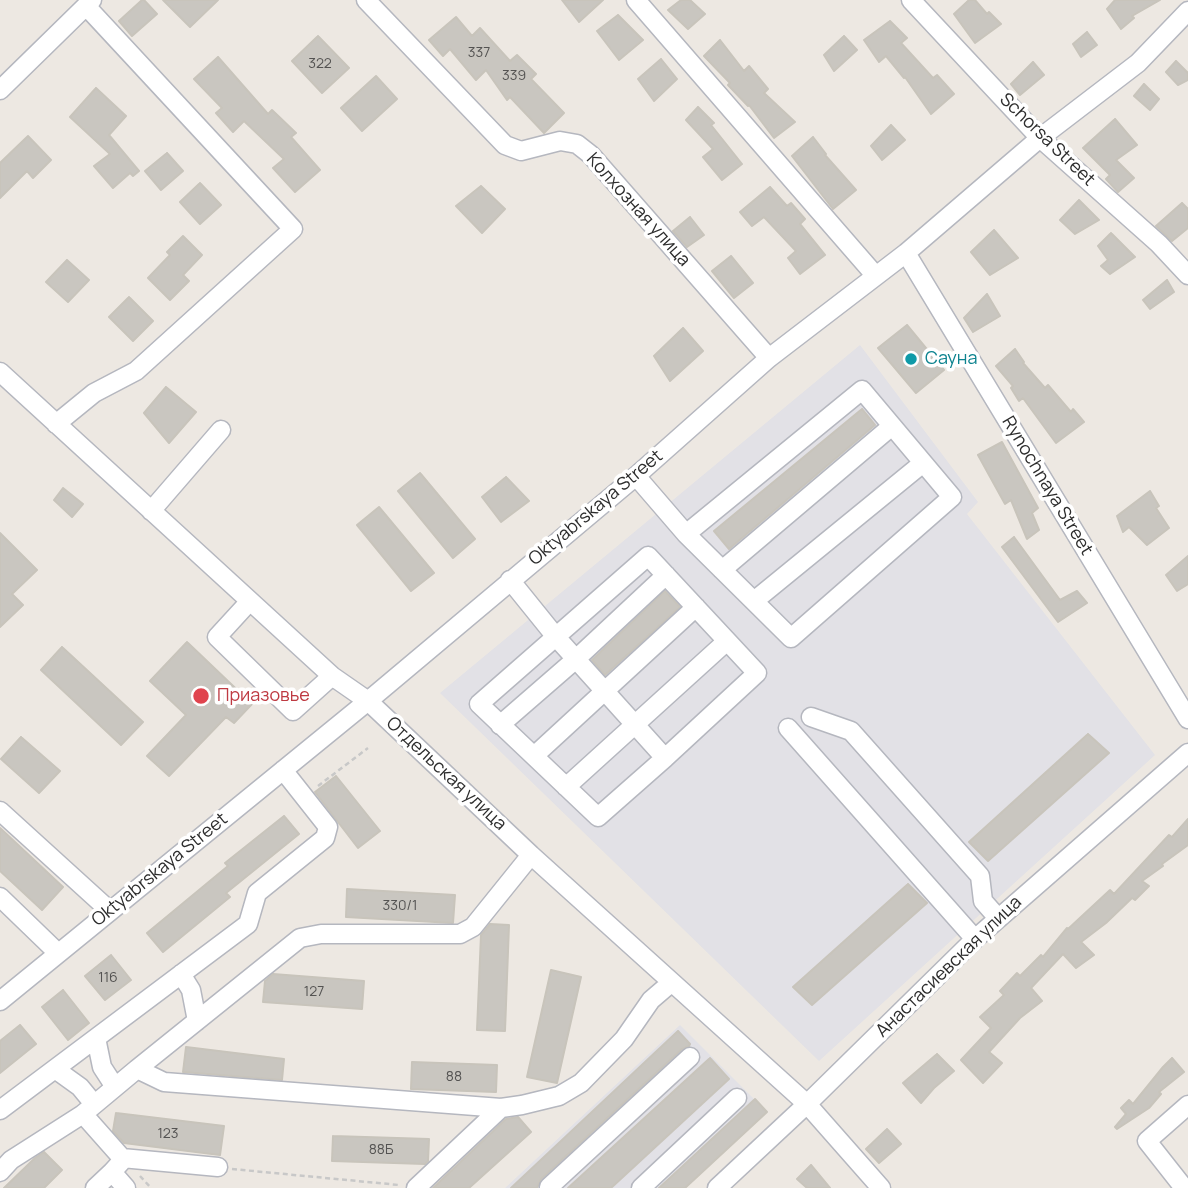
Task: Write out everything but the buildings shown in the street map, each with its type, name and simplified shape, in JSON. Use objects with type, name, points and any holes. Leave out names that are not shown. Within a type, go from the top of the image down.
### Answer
[{"type":"street","name":"Колхозная улица","points":[[366,0],[505,145],[521,150],[560,141],[578,144],[591,155],[769,358]]},
{"type":"street","points":[[636,0],[875,275]]},
{"type":"street","name":"Schorsa Street","points":[[911,0],[1040,138],[1159,244],[1188,275]]},
{"type":"street","points":[[0,90],[89,3],[293,229],[136,371],[94,393],[56,424]]},
{"type":"street","name":"Oktyabrskaya Street","points":[[0,1000],[368,701],[636,476],[769,358],[906,253],[1040,138],[1138,63],[1188,11]]},
{"type":"street","name":"Rynochnaya Street","points":[[906,253],[1188,719]]},
{"type":"street","name":"Отдельская улица","points":[[0,372],[332,676],[368,701],[531,855],[807,1104],[881,1188]]},
{"type":"street","points":[[636,476],[686,534],[791,638],[952,497],[862,390],[686,534]]},
{"type":"street","points":[[722,570],[892,426]]},
{"type":"street","points":[[151,511],[221,430]]},
{"type":"street","points":[[754,601],[923,463]]},
{"type":"street","points":[[649,556],[696,607],[757,673],[598,817],[479,704],[649,556]]},
{"type":"street","points":[[500,725],[666,575]]},
{"type":"street","points":[[510,580],[556,637],[665,758]]},
{"type":"street","points":[[250,601],[217,637],[293,710],[332,676]]},
{"type":"street","points":[[534,756],[696,607]]},
{"type":"street","points":[[566,787],[727,640]]},
{"type":"street","points":[[811,717],[851,731],[980,876],[983,901],[998,918]]},
{"type":"street","points":[[788,728],[975,939]]},
{"type":"street","name":"Анастасиевская улица","points":[[717,1188],[975,939],[1188,753]]},
{"type":"street","points":[[0,1110],[248,924],[257,893],[325,838],[328,827],[283,770]]},
{"type":"street","points":[[0,811],[110,911]]},
{"type":"street","points":[[0,1172],[11,1160],[88,1109],[300,938],[321,934],[460,934],[474,927],[531,855]]},
{"type":"street","points":[[0,897],[58,953]]},
{"type":"street","points":[[181,974],[191,990],[197,1021]]},
{"type":"street","points":[[137,1069],[164,1082],[501,1108],[522,1105],[559,1096],[581,1083],[624,1039],[651,1000],[672,982]]},
{"type":"street","points":[[96,1038],[102,1067],[115,1087]]},
{"type":"street","points":[[549,1188],[690,1057]]},
{"type":"street","points":[[55,1069],[80,1087],[127,1188]]},
{"type":"street","points":[[641,1188],[737,1098]]},
{"type":"street","points":[[1184,1188],[1146,1142],[1188,1105]]},
{"type":"street","points":[[417,1187],[501,1108]]},
{"type":"street","points":[[95,1188],[117,1165],[218,1167]]},
{"type":"path","points":[[308,802],[312,791],[368,748]]},
{"type":"path","points":[[218,1167],[417,1187]]},
{"type":"shaded area","points":[[860,345],[978,502],[967,514],[1155,755],[819,1061],[440,693]]},
{"type":"shaded area","points":[[680,1025],[767,1112],[685,1188],[505,1188]]},
{"type":"place","name":"Сауна","points":[[911,359]]},
{"type":"place","name":"Приазовье","points":[[201,696]]}]
